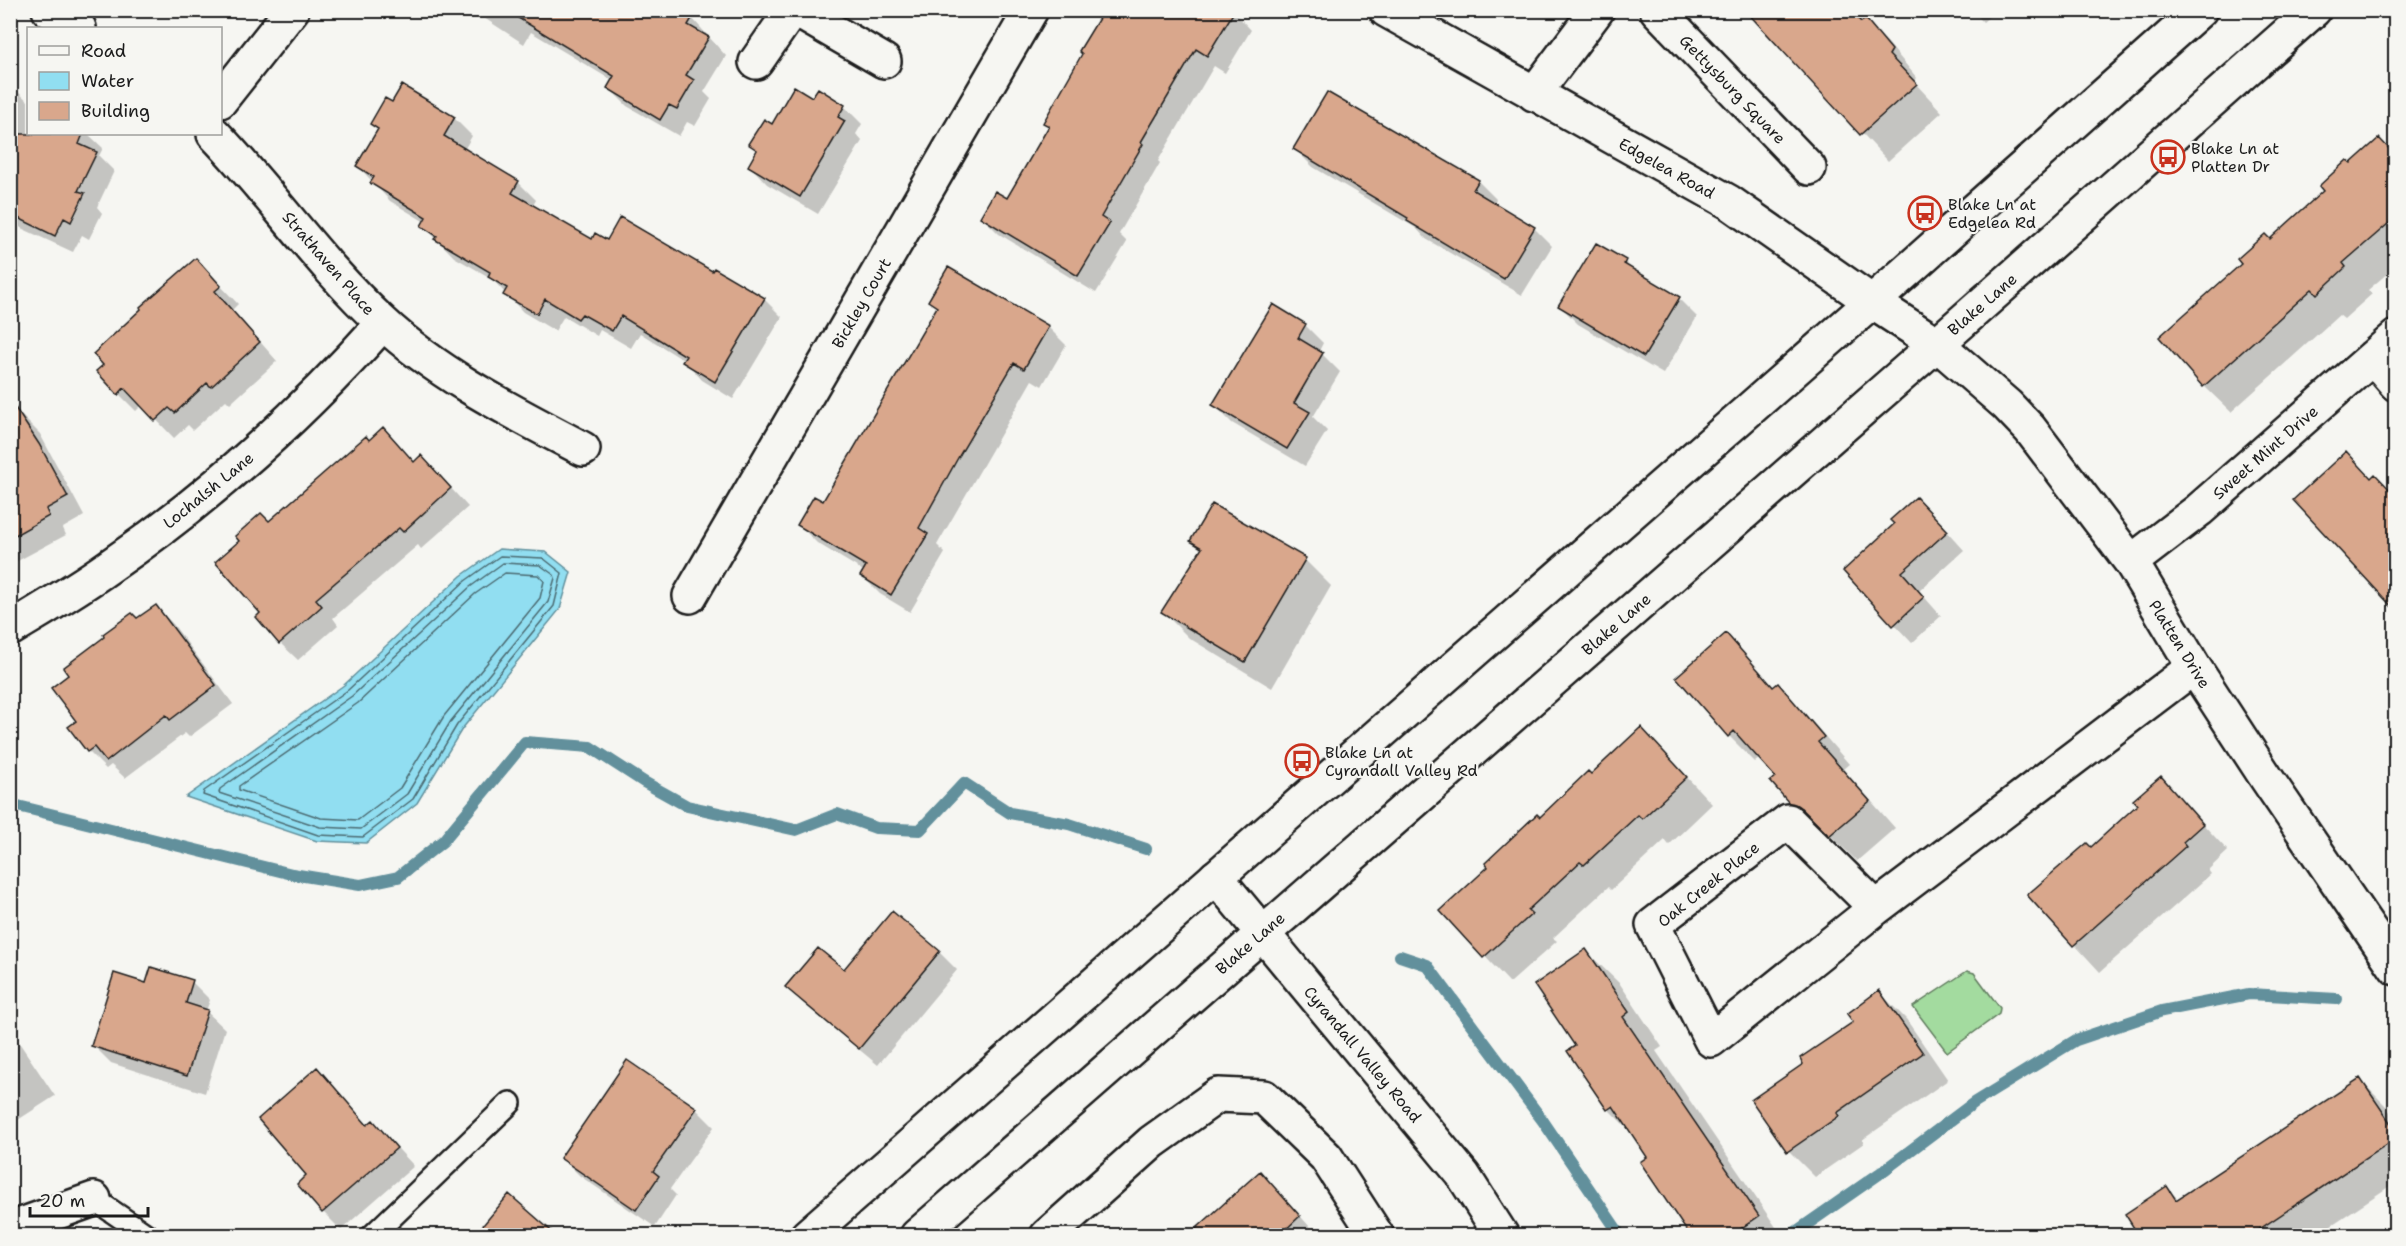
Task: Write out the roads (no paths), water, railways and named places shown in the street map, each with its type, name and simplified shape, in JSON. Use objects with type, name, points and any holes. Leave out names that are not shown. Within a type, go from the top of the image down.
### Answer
[{"type":"street","points":[[49,10],[77,27]]},
{"type":"street","points":[[222,98],[292,10]]},
{"type":"street","points":[[756,62],[794,10],[885,61]]},
{"type":"street","name":"Bickley Court","points":[[690,596],[1031,10]]},
{"type":"street","name":"Edgelea Road","points":[[1386,10],[1729,202],[1872,302],[1937,344]]},
{"type":"street","points":[[1534,94],[1597,10]]},
{"type":"street","name":"Gettysburg Square","points":[[1657,10],[1809,168]]},
{"type":"street","points":[[807,1236],[1872,302],[2200,10]]},
{"type":"street","name":"Blake Lane","points":[[917,1236],[1937,344],[2314,10]]},
{"type":"street","name":"Strathaven Place","points":[[215,135],[252,173],[335,275],[383,323],[427,358],[493,402],[583,449]]},
{"type":"street","name":"Lochalsh Lane","points":[[10,629],[107,568],[213,489],[296,415],[342,369],[383,323]]},
{"type":"street","name":"Platten Drive","points":[[1937,344],[2007,405],[2030,429],[2131,562],[2194,667],[2396,968]]},
{"type":"street","points":[[2384,347],[2396,384]]},
{"type":"street","name":"Sweet Mint Drive","points":[[2131,562],[2199,510],[2384,347]]},
{"type":"street","name":"Oak Creek Place","points":[[1876,908],[1788,820],[1653,925],[1711,1040],[1876,908],[2194,667]]},
{"type":"street","name":"Cyrandall Valley Road","points":[[1216,877],[1463,1175],[1502,1236]]},
{"type":"street","points":[[1047,1236],[1152,1142],[1218,1095],[1264,1097],[1326,1158],[1377,1236]]},
{"type":"street","points":[[10,1229],[94,1199]]},
{"type":"lane","points":[[372,1236],[510,1103]]},
{"type":"lane","points":[[94,1199],[148,1236]]},
{"type":"water","points":[[499,549],[546,552],[571,572],[560,609],[462,729],[417,803],[366,843],[317,841],[186,797],[344,685],[461,576]]},
{"type":"waterway","points":[[10,804],[292,874],[360,885],[398,877],[443,841],[525,742],[590,747],[644,782],[687,806],[796,830],[837,814],[876,828],[920,830],[964,783],[1010,813],[1069,824],[1146,849]]},
{"type":"waterway","points":[[1400,956],[1427,965],[1543,1121],[1621,1236]]},
{"type":"waterway","points":[[1790,1236],[1879,1174],[1975,1102],[2076,1040],[2162,1011],[2249,994],[2337,999]]},
{"type":"place","name":"Blake Ln at Platten Dr","points":[[2168,157]]},
{"type":"place","name":"Blake Ln at Edgelea Rd","points":[[1925,213]]},
{"type":"place","name":"Blake Ln at Cyrandall Valley Rd","points":[[1302,761]]}]
